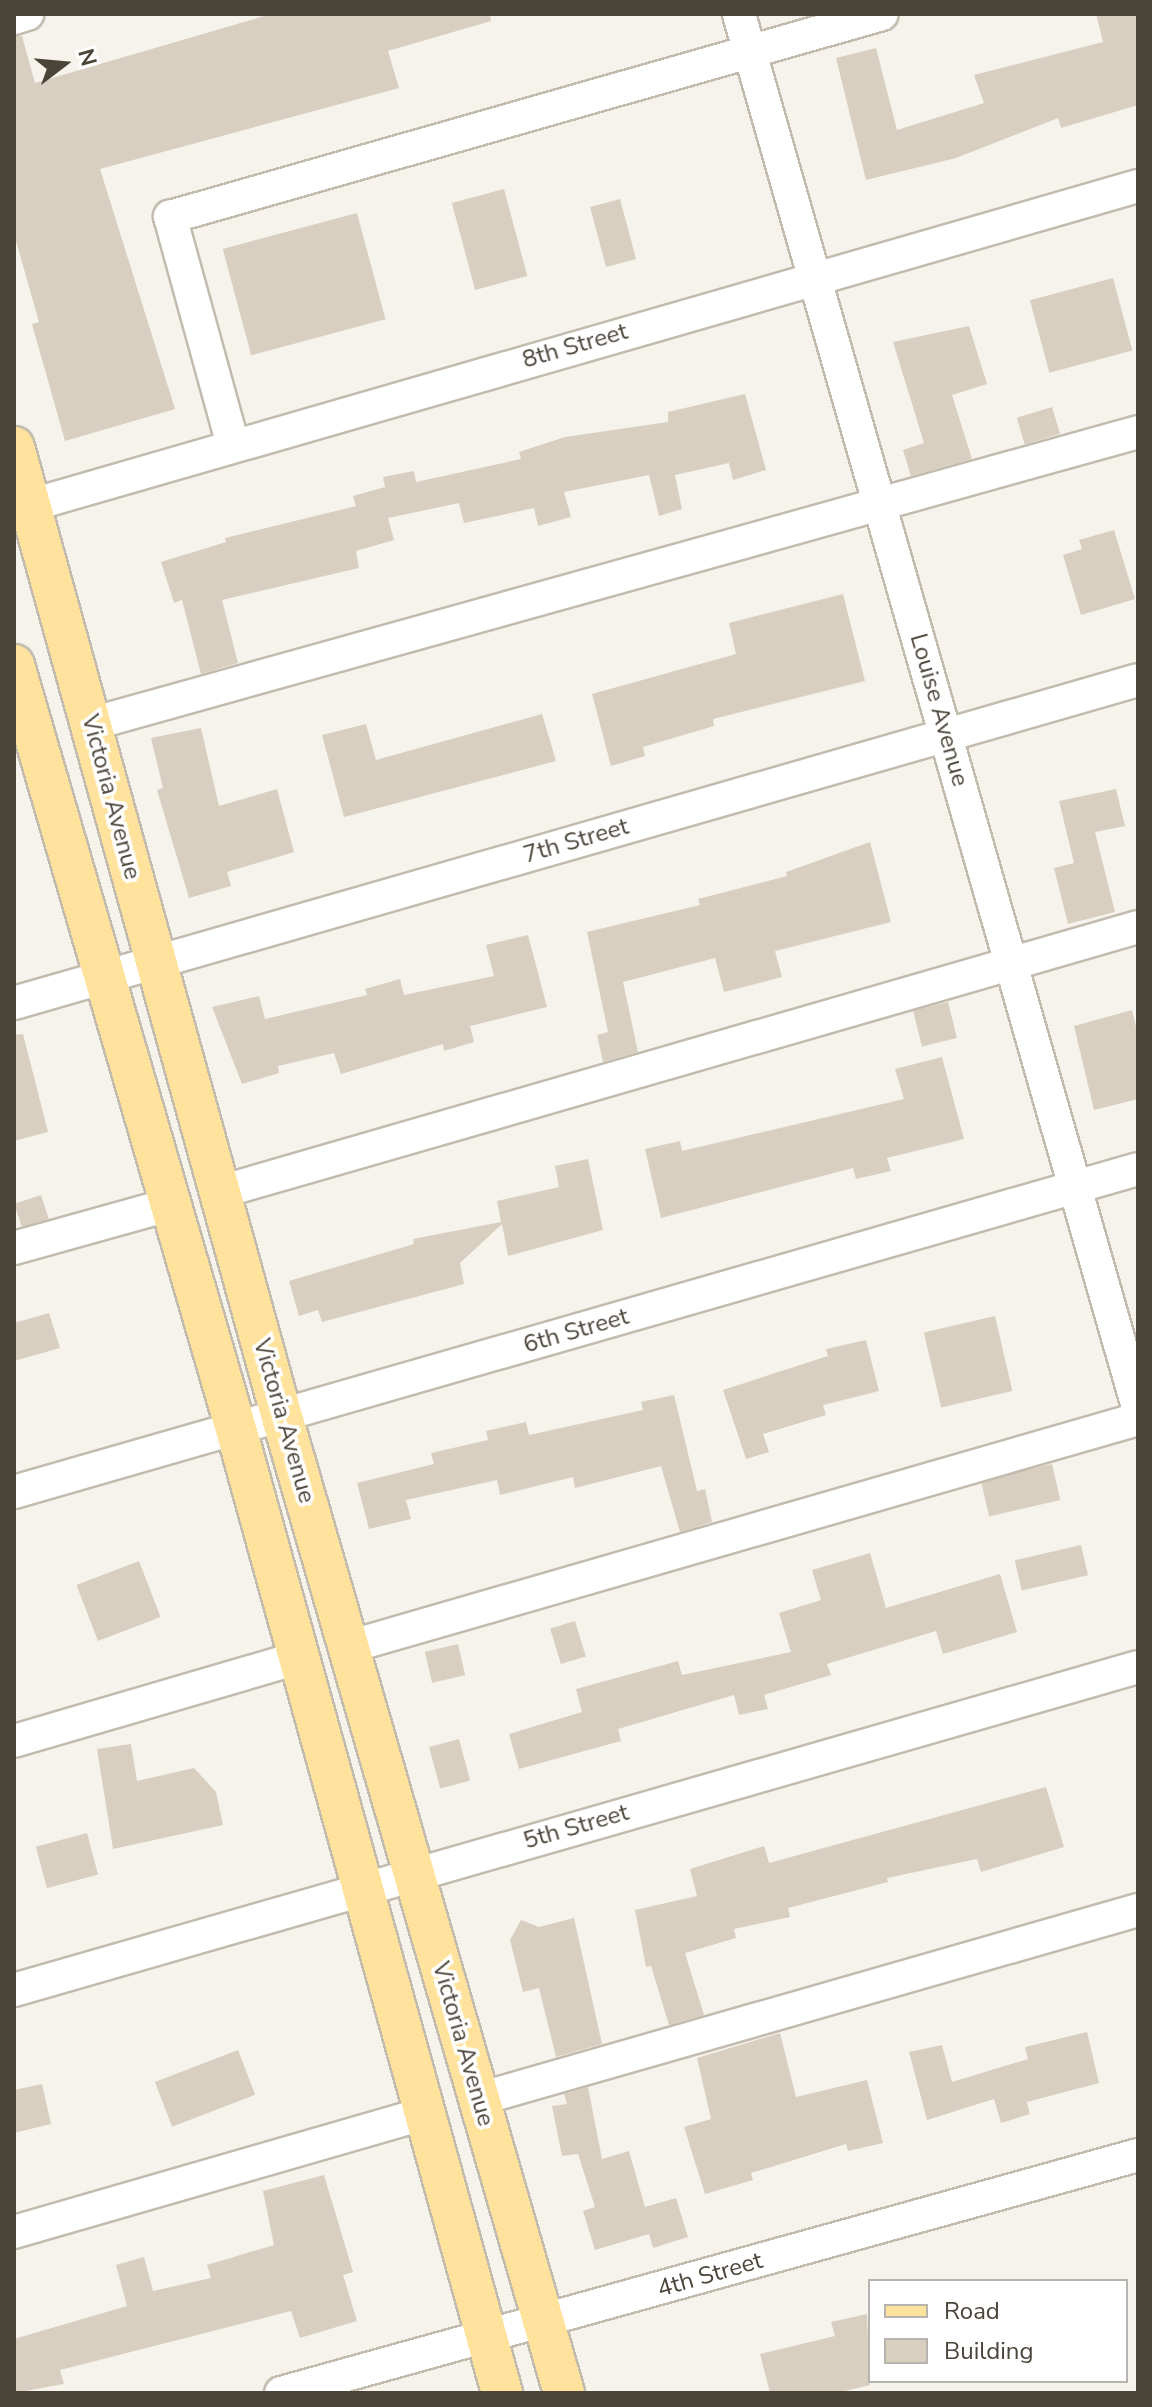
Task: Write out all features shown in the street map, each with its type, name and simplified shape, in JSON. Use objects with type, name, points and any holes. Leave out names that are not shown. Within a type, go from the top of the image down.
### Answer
[{"type":"main road","name":"Victoria Avenue","points":[[14,447],[22,507],[91,724],[282,1417],[564,2393]]},
{"type":"main road","name":"Victoria Avenue","points":[[14,665],[25,745],[102,977],[236,1429],[502,2393]]},
{"type":"street","points":[[14,18],[27,14]]},
{"type":"street","name":"Louise Avenue","points":[[739,14],[1138,1407]]},
{"type":"street","points":[[233,445],[170,217],[882,14]]},
{"type":"street","name":"8th Street","points":[[22,507],[1138,186]]},
{"type":"street","points":[[91,724],[1138,432]]},
{"type":"street","name":"7th Street","points":[[14,1003],[1138,680]]},
{"type":"street","points":[[220,1192],[1138,927]]},
{"type":"street","name":"6th Street","points":[[14,1492],[1138,1169]]},
{"type":"street","points":[[14,1248],[168,1205]]},
{"type":"street","points":[[348,1647],[1138,1419]]},
{"type":"street","points":[[14,1741],[297,1658]]},
{"type":"street","name":"5th Street","points":[[14,1990],[1138,1667]]},
{"type":"street","points":[[479,2099],[1138,1910]]},
{"type":"street","points":[[14,2232],[423,2114]]},
{"type":"street","name":"4th Street","points":[[281,2393],[1138,2155]]},
{"type":"building","points":[[271,14],[490,14],[491,21],[388,51],[399,88],[100,169],[175,409],[65,441],[32,324],[39,322],[14,234],[14,36],[22,36],[35,83]]},
{"type":"building","points":[[1096,14],[1138,14],[1138,105],[1061,128],[1058,118],[956,158],[866,180],[836,58],[876,48],[897,130],[984,103],[974,75],[1103,42]]},
{"type":"building","points":[[504,189],[527,276],[475,290],[452,203]]},
{"type":"building","points":[[620,199],[636,259],[606,267],[590,207]]},
{"type":"building","points":[[357,213],[385,319],[251,355],[223,249]]},
{"type":"building","points":[[1113,278],[1132,350],[1049,373],[1030,300]]},
{"type":"building","points":[[969,326],[987,384],[952,395],[972,459],[911,476],[903,450],[924,443],[893,342]]},
{"type":"building","points":[[745,394],[766,470],[733,480],[729,463],[675,475],[682,509],[659,516],[649,475],[564,492],[571,517],[538,526],[534,508],[464,523],[459,503],[388,518],[394,540],[356,551],[359,568],[222,600],[238,663],[201,674],[182,600],[174,603],[161,562],[226,542],[225,538],[356,506],[353,496],[385,487],[383,477],[414,471],[416,482],[521,459],[519,452],[565,437],[668,422],[668,412]]},
{"type":"building","points":[[1052,407],[1060,434],[1025,445],[1017,418]]},
{"type":"building","points":[[1114,530],[1135,599],[1081,615],[1063,555],[1082,549],[1079,540]]},
{"type":"building","points":[[843,594],[865,681],[713,719],[714,726],[643,747],[645,756],[611,766],[592,694],[736,654],[729,623]]},
{"type":"building","points":[[542,714],[556,761],[344,817],[322,735],[366,724],[376,760]]},
{"type":"building","points":[[201,728],[219,806],[277,789],[294,852],[227,872],[231,886],[189,898],[157,790],[163,788],[151,738]]},
{"type":"building","points":[[1116,789],[1125,826],[1095,832],[1115,912],[1068,924],[1054,868],[1074,863],[1059,801]]},
{"type":"building","points":[[870,842],[891,922],[775,951],[782,977],[724,992],[715,958],[623,982],[638,1052],[603,1062],[597,1035],[608,1032],[587,932],[700,905],[698,899],[787,876],[786,872]]},
{"type":"building","points":[[528,935],[547,1007],[470,1026],[474,1042],[444,1051],[443,1044],[341,1074],[334,1053],[278,1066],[279,1073],[242,1084],[212,1007],[259,996],[265,1019],[367,995],[365,989],[400,979],[404,995],[494,976],[486,945]]},
{"type":"building","points":[[948,1002],[957,1038],[922,1047],[913,1011]]},
{"type":"building","points":[[1132,1010],[1138,1035],[1138,1099],[1094,1110],[1074,1026]]},
{"type":"building","points":[[23,1034],[48,1132],[14,1141],[14,1035]]},
{"type":"building","points":[[942,1057],[964,1139],[887,1158],[891,1171],[856,1179],[853,1168],[661,1218],[645,1149],[680,1141],[682,1151],[904,1099],[895,1069]]},
{"type":"building","points":[[588,1159],[603,1230],[508,1256],[502,1224],[460,1263],[464,1284],[322,1322],[318,1310],[299,1316],[289,1281],[414,1244],[413,1239],[501,1222],[497,1201],[559,1187],[555,1166]]},
{"type":"building","points":[[41,1195],[49,1219],[22,1227],[14,1204]]},
{"type":"building","points":[[49,1313],[60,1348],[14,1361],[14,1323]]},
{"type":"building","points":[[995,1316],[1012,1391],[941,1407],[924,1332]]},
{"type":"building","points":[[866,1340],[879,1391],[823,1405],[826,1415],[763,1434],[769,1452],[746,1459],[723,1390],[828,1356],[826,1349]]},
{"type":"building","points":[[674,1395],[697,1491],[705,1489],[712,1522],[680,1532],[661,1466],[575,1488],[573,1477],[500,1495],[497,1480],[406,1500],[411,1519],[369,1529],[357,1483],[434,1464],[431,1453],[488,1440],[486,1431],[526,1422],[529,1435],[643,1410],[641,1402]]},
{"type":"building","points":[[1052,1464],[1060,1500],[989,1516],[981,1480]]},
{"type":"building","points":[[1081,1545],[1088,1575],[1022,1591],[1015,1560]]},
{"type":"building","points":[[870,1553],[886,1608],[1000,1574],[1017,1632],[943,1654],[936,1631],[827,1664],[831,1675],[764,1695],[768,1709],[739,1715],[734,1695],[618,1729],[621,1741],[519,1769],[509,1734],[582,1712],[576,1689],[678,1661],[682,1675],[791,1652],[779,1613],[821,1600],[812,1570]]},
{"type":"building","points":[[139,1561],[161,1617],[98,1641],[76,1585]]},
{"type":"building","points":[[575,1621],[586,1656],[561,1664],[550,1629]]},
{"type":"building","points":[[458,1644],[465,1675],[432,1683],[425,1652]]},
{"type":"building","points":[[459,1739],[470,1781],[440,1789],[429,1747]]},
{"type":"building","points":[[131,1744],[137,1781],[194,1768],[216,1792],[223,1825],[113,1849],[97,1749]]},
{"type":"building","points":[[1046,1787],[1064,1847],[981,1872],[977,1859],[887,1878],[888,1882],[788,1908],[790,1917],[734,1929],[736,1938],[685,1953],[704,2015],[669,2025],[651,1966],[646,1967],[635,1910],[697,1896],[690,1869],[764,1846],[769,1863]]},
{"type":"building","points":[[87,1833],[98,1875],[47,1888],[36,1847]]},
{"type":"building","points":[[574,1918],[602,2044],[556,2057],[539,1988],[523,1992],[510,1940],[521,1920],[539,1927]]},
{"type":"building","points":[[1087,2032],[1099,2083],[1027,2102],[1030,2114],[1001,2123],[994,2099],[927,2120],[909,2052],[942,2045],[952,2082],[1028,2059],[1025,2047]]},
{"type":"building","points":[[780,2033],[796,2097],[867,2080],[883,2143],[848,2151],[846,2144],[751,2173],[753,2180],[705,2194],[684,2127],[711,2119],[697,2058]]},
{"type":"building","points":[[238,2050],[255,2095],[172,2127],[155,2082]]},
{"type":"building","points":[[42,2084],[51,2124],[14,2133],[14,2090]]},
{"type":"building","points":[[588,2087],[602,2159],[629,2151],[645,2207],[676,2198],[688,2237],[653,2248],[649,2234],[595,2250],[583,2211],[595,2207],[578,2154],[562,2156],[552,2106],[567,2104],[564,2094]]},
{"type":"building","points":[[324,2175],[353,2272],[343,2275],[357,2321],[300,2338],[291,2311],[60,2370],[64,2384],[14,2393],[14,2339],[127,2306],[116,2265],[144,2257],[153,2291],[211,2278],[207,2265],[274,2245],[263,2191]]},
{"type":"building","points":[[867,2314],[870,2385],[837,2393],[770,2393],[760,2354],[835,2336],[831,2322]]}]
